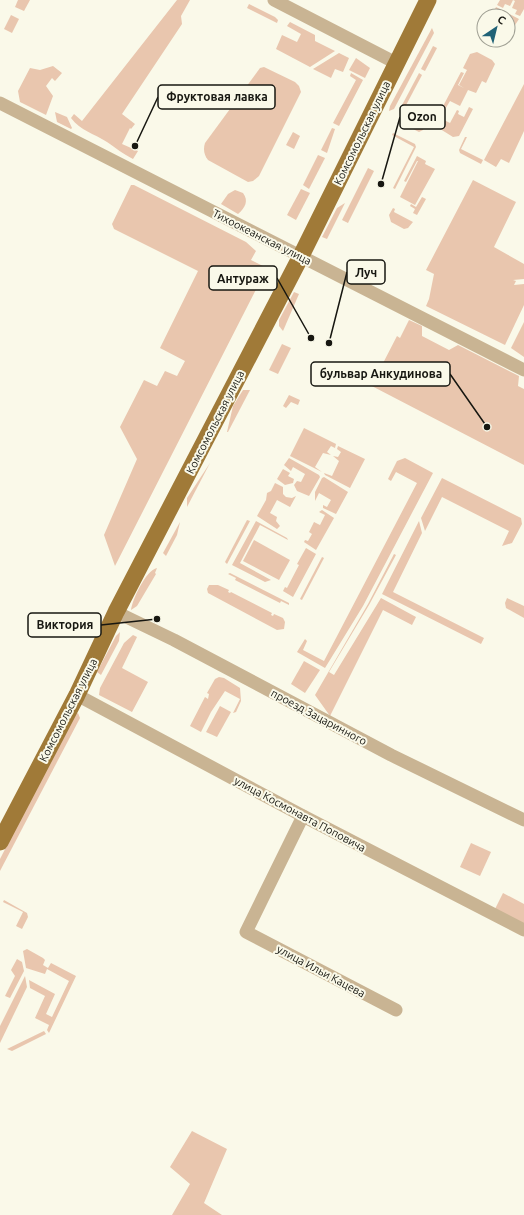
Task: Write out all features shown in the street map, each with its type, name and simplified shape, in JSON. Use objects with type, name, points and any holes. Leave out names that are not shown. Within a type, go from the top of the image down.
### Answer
[{"type":"main road","name":"Комсомольская улица","points":[[0,842],[76,695],[116,612],[300,256],[428,0]]},
{"type":"street","points":[[274,0],[396,63]]},
{"type":"street","name":"Тихоокеанская улица","points":[[0,103],[524,370]]},
{"type":"street","name":"проезд Зацаринного","points":[[116,612],[174,640],[391,755],[524,820]]},
{"type":"street","name":"улица Космонавта Поповича","points":[[76,695],[303,816],[524,930]]},
{"type":"street","name":"улица Ильи Кацева","points":[[303,816],[246,932],[396,1010]]},
{"type":"shaded area","points":[[18,0],[30,0],[24,11],[15,7]]},
{"type":"shaded area","points":[[177,0],[190,0],[181,16],[182,24],[122,114],[135,124],[131,129],[130,128],[122,144],[138,151],[133,159],[107,142],[83,129],[71,118],[74,114],[82,121]]},
{"type":"shaded area","points":[[500,0],[513,0],[510,6],[505,4],[503,8],[497,5]]},
{"type":"shaded area","points":[[513,0],[524,0],[524,9],[520,16],[516,14],[516,8],[512,8],[515,1]]},
{"type":"shaded area","points":[[249,4],[275,17],[278,20],[277,23],[247,8]]},
{"type":"shaded area","points":[[11,15],[19,19],[12,33],[4,29]]},
{"type":"shaded area","points":[[290,22],[315,35],[315,41],[335,51],[310,67],[276,49],[282,35],[297,42],[301,34],[287,26]]},
{"type":"shaded area","points":[[432,28],[434,33],[394,109],[389,111],[390,106]]},
{"type":"shaded area","points":[[433,46],[437,48],[425,71],[421,69]]},
{"type":"shaded area","points":[[477,52],[492,60],[495,64],[486,83],[482,81],[476,93],[468,90],[460,106],[450,101],[444,111],[441,110],[461,72],[464,73],[458,85],[464,88],[459,85],[467,70],[463,68],[470,54]]},
{"type":"shaded area","points":[[339,53],[349,58],[343,72],[335,69],[331,78],[313,69]]},
{"type":"shaded area","points":[[356,58],[370,68],[365,78],[349,70]]},
{"type":"shaded area","points":[[53,66],[62,73],[55,81],[52,78],[46,86],[53,96],[46,115],[20,102],[18,91],[30,68],[40,70]]},
{"type":"shaded area","points":[[264,67],[295,82],[299,86],[301,92],[259,176],[253,181],[248,182],[208,160],[204,147],[205,143],[260,68]]},
{"type":"shaded area","points":[[351,73],[363,80],[339,126],[333,123],[356,80],[350,76]]},
{"type":"shaded area","points":[[419,73],[422,75],[404,109],[401,107]]},
{"type":"shaded area","points":[[524,84],[524,131],[509,163],[501,159],[496,167],[484,160]]},
{"type":"shaded area","points":[[469,107],[473,109],[459,136],[453,137],[437,127],[436,123],[440,115],[443,117],[442,119],[450,123],[457,110],[459,111],[458,114],[464,117]]},
{"type":"shaded area","points":[[55,112],[67,117],[72,128],[71,129],[57,122]]},
{"type":"shaded area","points":[[402,116],[423,127],[429,116],[430,117],[423,130],[419,132],[399,122]]},
{"type":"shaded area","points":[[332,128],[335,129],[327,153],[321,150]]},
{"type":"shaded area","points":[[293,132],[300,136],[294,149],[286,145]]},
{"type":"shaded area","points":[[393,133],[415,144],[416,147],[395,189],[393,188],[414,147],[392,135]]},
{"type":"shaded area","points":[[465,137],[467,137],[461,149],[483,160],[481,164],[460,153],[459,150]]},
{"type":"shaded area","points":[[318,155],[325,158],[309,189],[303,185]]},
{"type":"shaded area","points":[[417,156],[426,161],[425,164],[435,169],[415,205],[400,197],[418,161],[406,182],[404,181]]},
{"type":"shaded area","points":[[368,168],[374,171],[348,223],[342,220]]},
{"type":"shaded area","points":[[473,180],[516,202],[494,247],[524,264],[524,279],[513,280],[516,281],[514,285],[524,284],[524,305],[505,345],[426,306],[429,299],[434,274],[426,270]]},
{"type":"shaded area","points":[[131,185],[134,185],[246,242],[256,251],[251,260],[267,268],[115,566],[104,535],[137,459],[120,427],[144,380],[157,386],[165,371],[177,376],[185,361],[160,348],[198,271],[114,229],[112,224]]},
{"type":"shaded area","points":[[301,189],[310,193],[296,220],[287,215]]},
{"type":"shaded area","points":[[235,190],[243,193],[246,199],[243,209],[238,214],[221,204],[228,194]]},
{"type":"shaded area","points":[[422,197],[426,199],[417,215],[413,213],[415,209],[410,206],[411,204],[416,207]]},
{"type":"shaded area","points":[[345,203],[327,239],[322,237],[337,208]]},
{"type":"shaded area","points":[[393,208],[395,209],[394,212],[413,222],[408,228],[404,229],[391,222],[389,215]]},
{"type":"shaded area","points":[[294,292],[299,294],[283,331],[279,326],[279,320]]},
{"type":"shaded area","points":[[409,320],[422,326],[422,336],[449,350],[458,345],[519,376],[518,386],[524,389],[524,465],[366,383],[375,366],[380,369],[397,336],[400,338]]},
{"type":"shaded area","points":[[524,322],[524,357],[511,348]]},
{"type":"shaded area","points":[[282,344],[291,348],[278,374],[269,370]]},
{"type":"shaded area","points":[[243,390],[250,390],[227,432],[233,406]]},
{"type":"shaded area","points":[[289,395],[300,400],[298,405],[291,402],[286,408],[283,406]]},
{"type":"shaded area","points":[[304,428],[336,444],[335,448],[331,446],[327,452],[331,455],[323,453],[315,467],[322,472],[290,456]]},
{"type":"shaded area","points":[[338,446],[365,459],[350,488],[325,475],[324,473],[332,476],[339,461],[333,456],[338,457],[341,452],[337,449]]},
{"type":"shaded area","points":[[289,458],[319,475],[320,477],[309,496],[297,491],[294,485],[297,481],[301,482],[305,474],[293,467],[291,471],[284,465]]},
{"type":"shaded area","points":[[405,458],[433,473],[363,606],[325,668],[297,652],[305,639],[307,641],[303,650],[324,661],[417,483],[396,472],[391,481],[388,479],[397,461]]},
{"type":"shaded area","points":[[210,463],[187,507],[187,498]]},
{"type":"shaded area","points":[[283,469],[290,473],[288,476],[294,479],[293,483],[285,485],[277,479]]},
{"type":"shaded area","points":[[324,477],[348,492],[336,514],[323,508],[323,505],[327,507],[331,500],[319,493],[315,501],[315,492],[322,478]]},
{"type":"shaded area","points":[[442,478],[521,518],[522,524],[512,543],[502,546],[509,531],[442,497],[425,531],[421,518]]},
{"type":"shaded area","points":[[275,483],[283,487],[283,494],[286,497],[292,498],[296,496],[290,507],[277,500],[270,513],[277,517],[276,521],[280,526],[277,529],[257,516],[266,500],[267,493],[271,491]]},
{"type":"shaded area","points":[[322,510],[334,518],[316,550],[304,542],[305,540],[308,541],[312,534],[309,532],[314,522],[320,525],[325,515],[319,512]]},
{"type":"shaded area","points":[[247,520],[250,521],[227,564],[225,562]]},
{"type":"shaded area","points":[[256,521],[287,538],[288,540],[260,525],[240,563],[271,580],[265,582],[232,565]]},
{"type":"shaded area","points":[[419,521],[422,533],[393,592],[484,638],[481,644],[382,594]]},
{"type":"shaded area","points":[[180,522],[177,535],[166,556],[163,553]]},
{"type":"shaded area","points":[[254,540],[290,560],[279,580],[243,561]]},
{"type":"shaded area","points":[[306,548],[316,554],[293,597],[283,591],[285,587],[287,588],[299,565],[297,564]]},
{"type":"shaded area","points":[[394,554],[396,555],[369,605],[329,672],[334,675],[381,598],[416,617],[412,625],[383,610],[330,716],[315,695],[368,604]]},
{"type":"shaded area","points":[[322,557],[324,558],[302,600],[300,599]]},
{"type":"shaded area","points":[[157,568],[156,574],[137,606],[131,610],[137,593],[144,580],[148,574]]},
{"type":"shaded area","points":[[230,573],[289,603],[289,605],[281,601],[280,603],[235,580],[236,578],[228,574]]},
{"type":"shaded area","points":[[209,585],[218,585],[229,590],[228,592],[231,592],[272,613],[271,615],[273,616],[274,614],[283,618],[285,622],[284,629],[277,630],[208,593],[207,589]]},
{"type":"shaded area","points":[[507,598],[524,606],[524,618],[506,608],[505,603]]},
{"type":"shaded area","points":[[120,632],[119,641],[101,675],[97,672],[116,636]]},
{"type":"shaded area","points":[[133,635],[137,637],[122,668],[148,682],[132,712],[99,695],[100,688],[124,643]]},
{"type":"shaded area","points":[[304,661],[320,670],[305,693],[291,684]]},
{"type":"shaded area","points":[[219,677],[224,678],[240,688],[241,701],[236,712],[233,713],[240,699],[225,691],[211,712],[201,732],[190,726],[205,697],[208,699],[209,694],[207,693],[215,679]]},
{"type":"shaded area","points":[[220,706],[231,712],[217,737],[206,732]]},
{"type":"shaded area","points":[[78,713],[80,718],[0,871],[0,859],[74,715]]},
{"type":"shaded area","points":[[471,843],[491,852],[480,876],[460,867]]},
{"type":"shaded area","points":[[503,893],[524,904],[524,924],[495,909]]},
{"type":"shaded area","points":[[4,900],[27,913],[28,917],[22,929],[16,926],[23,912],[3,902]]},
{"type":"shaded area","points":[[27,949],[43,958],[45,960],[43,965],[48,968],[51,963],[76,976],[49,1033],[47,1030],[49,1025],[35,1018],[45,996],[30,988],[29,980],[55,994],[46,1014],[52,1017],[69,981],[47,969],[45,974],[26,968],[23,951]]},
{"type":"shaded area","points":[[17,959],[22,962],[24,971],[10,998],[5,996],[15,976],[11,970]]},
{"type":"shaded area","points":[[25,976],[27,987],[0,1043],[0,1026]]},
{"type":"shaded area","points":[[44,1031],[46,1034],[12,1051],[7,1049]]},
{"type":"shaded area","points":[[192,1131],[227,1149],[204,1203],[222,1215],[172,1215],[190,1184],[170,1167]]},
{"type":"place","name":"Фруктовая лавка","points":[[135,146]]},
{"type":"place","name":"Ozon","points":[[381,184]]},
{"type":"place","name":"Антураж","points":[[311,338]]},
{"type":"place","name":"Луч","points":[[329,343]]},
{"type":"place","name":"бульвар Анкудинова","points":[[487,427]]},
{"type":"place","name":"Виктория","points":[[157,619]]}]
